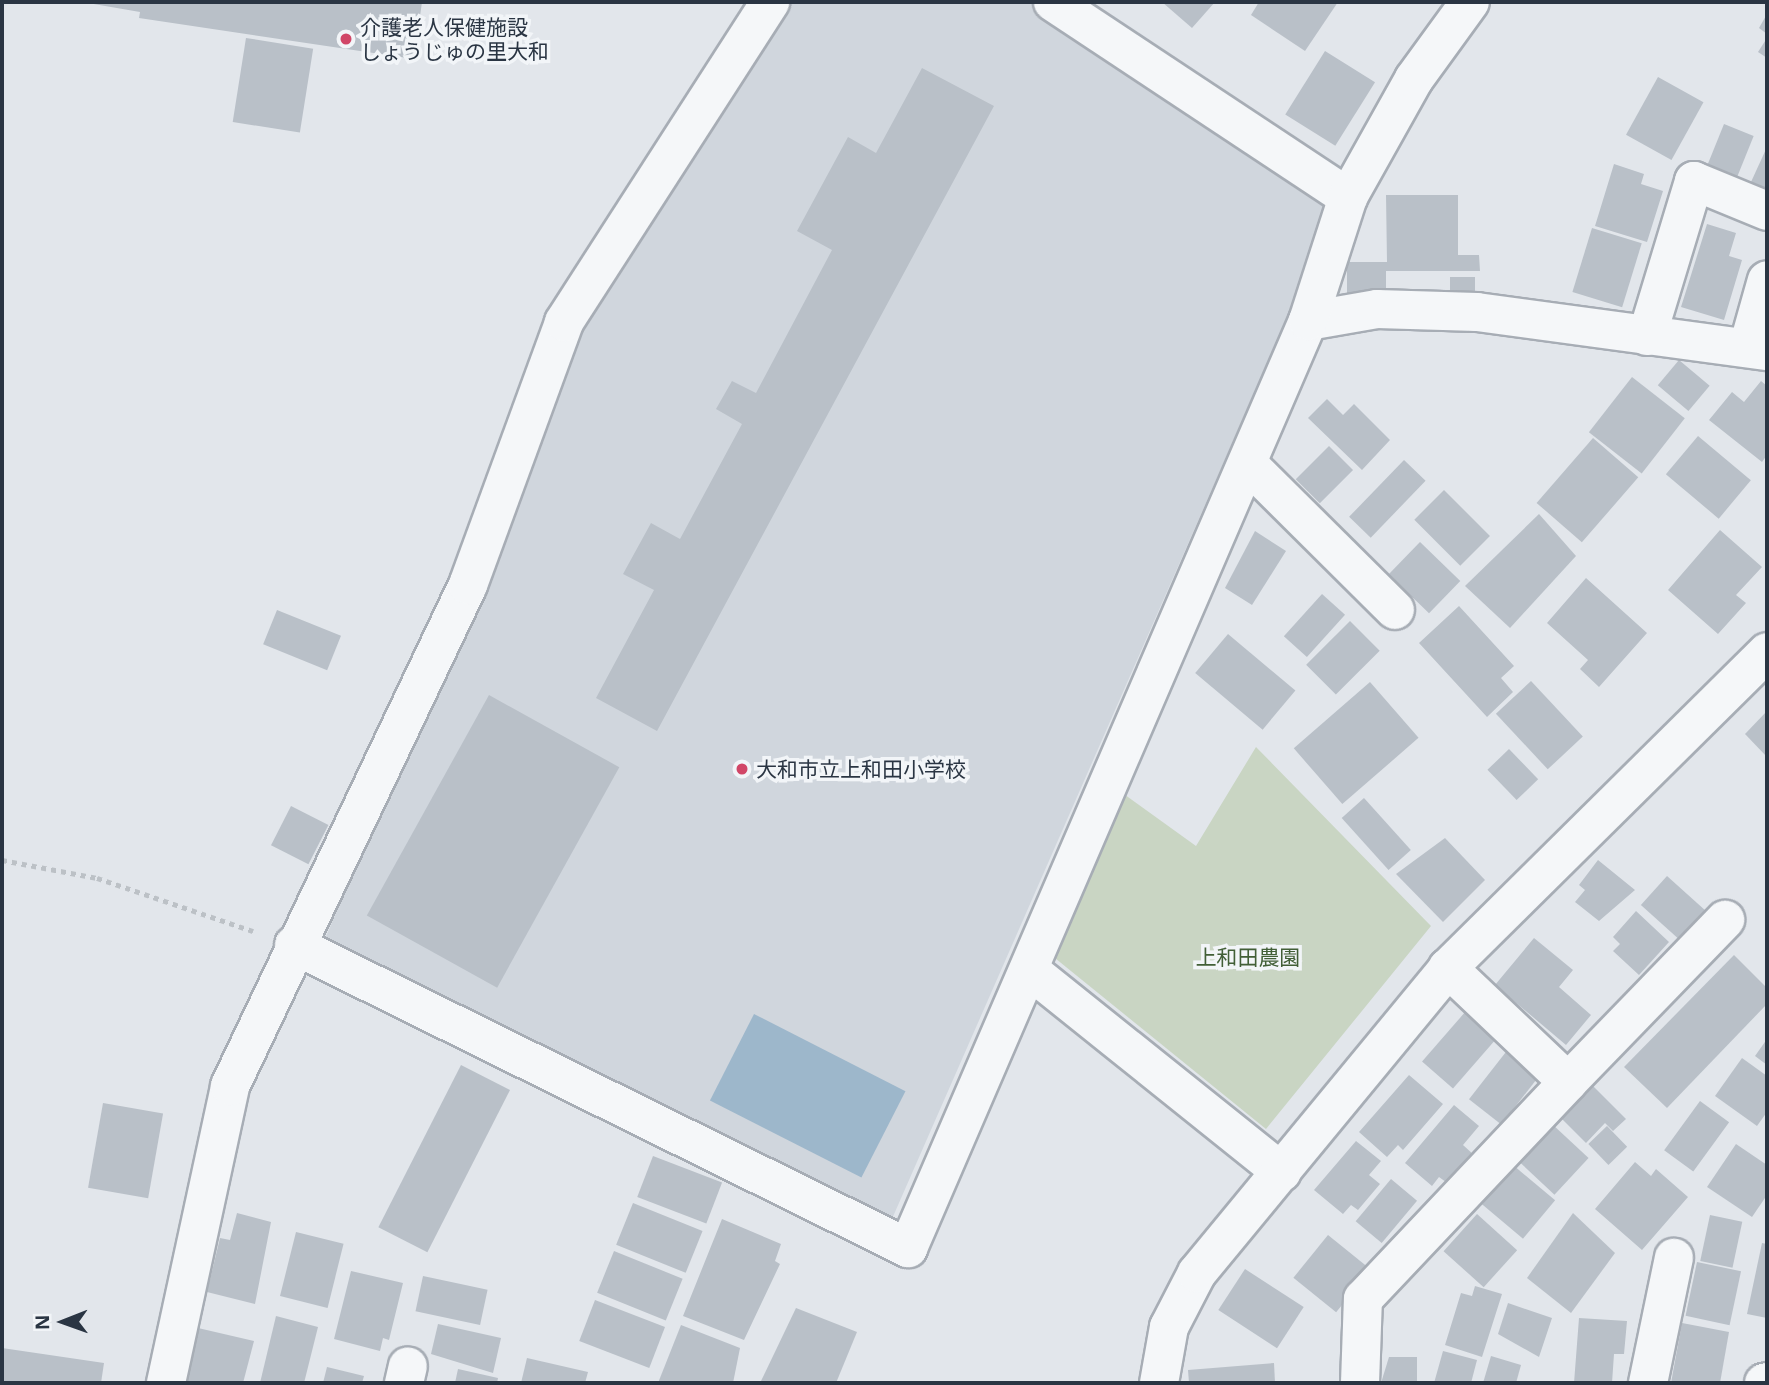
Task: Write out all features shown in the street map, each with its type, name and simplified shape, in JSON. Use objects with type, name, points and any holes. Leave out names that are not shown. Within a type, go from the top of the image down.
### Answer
[{"type":"street","points":[[166,1383],[230,1086],[294,945],[468,585],[564,322],[770,2]]},
{"type":"street","points":[[1053,2],[1348,197]]},
{"type":"street","points":[[294,945],[908,1248],[1032,972],[1308,321],[1348,197],[1414,79],[1470,2]]},
{"type":"street","points":[[1647,336],[1693,181],[1767,211]]},
{"type":"street","points":[[1308,321],[1377,309],[1477,312],[1647,336],[1758,347],[1767,279]]},
{"type":"street","points":[[1248,464],[1395,610]]},
{"type":"street","points":[[1149,1380],[1169,1327],[1197,1273],[1448,968],[1767,652]]},
{"type":"street","points":[[1360,1383],[1363,1299],[1725,920]]},
{"type":"street","points":[[1448,968],[1568,1082]]},
{"type":"street","points":[[1032,972],[1282,1172]]},
{"type":"street","points":[[1648,1383],[1674,1258]]},
{"type":"path","points":[[2,860],[97,878],[294,945]]},
{"type":"shaded area","name":"大和市立上和田小学校","points":[[776,2],[1045,2],[1340,197],[888,1228],[319,953],[474,587],[571,322]]},
{"type":"green space","name":"上和田農園","points":[[1256,747],[1431,926],[1266,1129],[1045,950],[1121,792],[1196,846]]},
{"type":"water","points":[[754,1014],[905,1091],[861,1178],[710,1100]]},
{"type":"building","name":"介護老人保健施設 しょうじゅの里大和","points":[[82,2],[422,2],[414,59],[139,18],[140,12]]},
{"type":"building","points":[[1162,2],[1215,2],[1192,28]]},
{"type":"building","points":[[1259,2],[1338,2],[1305,51],[1251,15]]},
{"type":"building","points":[[1767,14],[1767,34],[1759,28]]},
{"type":"building","points":[[246,38],[313,49],[300,133],[233,122]]},
{"type":"building","points":[[1767,38],[1767,58],[1758,52]]},
{"type":"building","points":[[1325,51],[1375,82],[1335,146],[1285,115]]},
{"type":"building","points":[[922,68],[994,106],[657,731],[596,698],[654,590],[623,574],[651,523],[680,539],[742,424],[716,409],[732,381],[756,393],[832,250],[797,231],[848,137],[876,153]]},
{"type":"building","points":[[1658,77],[1703,102],[1671,160],[1626,135]]},
{"type":"building","points":[[1724,124],[1754,136],[1737,178],[1707,166]]},
{"type":"building","points":[[1767,147],[1767,190],[1751,182]]},
{"type":"building","points":[[1614,164],[1644,174],[1641,184],[1663,191],[1647,242],[1595,226]]},
{"type":"building","points":[[1386,195],[1458,195],[1458,255],[1479,255],[1480,271],[1386,271],[1386,302],[1347,302],[1347,262],[1387,262]]},
{"type":"building","points":[[1707,224],[1736,233],[1729,256],[1742,260],[1724,320],[1681,307]]},
{"type":"building","points":[[1592,228],[1642,243],[1622,307],[1572,292]]},
{"type":"building","points":[[1450,277],[1475,277],[1475,301],[1450,301]]},
{"type":"building","points":[[1679,360],[1710,386],[1688,411],[1658,385]]},
{"type":"building","points":[[1632,377],[1685,418],[1642,473],[1589,432]]},
{"type":"building","points":[[1761,381],[1767,386],[1767,455],[1762,462],[1709,420],[1732,392],[1744,402]]},
{"type":"building","points":[[1327,399],[1343,415],[1354,404],[1390,440],[1362,470],[1308,418]]},
{"type":"building","points":[[1698,436],[1751,480],[1719,519],[1666,474]]},
{"type":"building","points":[[1593,438],[1638,477],[1582,542],[1537,503]]},
{"type":"building","points":[[1329,446],[1353,470],[1320,503],[1296,479]]},
{"type":"building","points":[[1404,460],[1426,481],[1371,538],[1349,517]]},
{"type":"building","points":[[1444,490],[1490,536],[1460,566],[1414,520]]},
{"type":"building","points":[[1539,514],[1576,556],[1510,628],[1465,586]]},
{"type":"building","points":[[1720,530],[1762,567],[1736,595],[1746,603],[1718,634],[1668,590]]},
{"type":"building","points":[[1255,531],[1286,551],[1252,605],[1225,588]]},
{"type":"building","points":[[1420,542],[1460,581],[1429,613],[1389,574]]},
{"type":"building","points":[[1586,578],[1647,633],[1599,687],[1580,669],[1588,660],[1547,623]]},
{"type":"building","points":[[1322,594],[1345,615],[1307,657],[1284,636]]},
{"type":"building","points":[[1459,606],[1514,666],[1501,678],[1513,692],[1487,717],[1419,643]]},
{"type":"building","points":[[277,610],[341,636],[327,670],[263,644]]},
{"type":"building","points":[[1350,621],[1380,651],[1336,695],[1306,665]]},
{"type":"building","points":[[1228,634],[1295,691],[1263,730],[1195,673]]},
{"type":"building","points":[[1531,681],[1583,737],[1548,769],[1496,714]]},
{"type":"building","points":[[1370,682],[1419,738],[1342,804],[1294,748]]},
{"type":"building","points":[[489,695],[619,767],[497,988],[367,915]]},
{"type":"building","points":[[1767,711],[1767,757],[1745,734]]},
{"type":"building","points":[[1509,749],[1538,779],[1517,800],[1487,770]]},
{"type":"building","points":[[1364,798],[1411,850],[1389,870],[1342,818]]},
{"type":"building","points":[[291,806],[328,825],[308,864],[271,845]]},
{"type":"building","points":[[1445,838],[1485,880],[1443,922],[1396,874]]},
{"type":"building","points":[[1598,860],[1635,890],[1599,921],[1575,902],[1585,890],[1579,885]]},
{"type":"building","points":[[1667,876],[1706,911],[1680,940],[1641,905]]},
{"type":"building","points":[[1636,911],[1669,942],[1639,975],[1613,951],[1620,944],[1613,937]]},
{"type":"building","points":[[1534,938],[1573,970],[1559,987],[1591,1015],[1566,1045],[1495,985]]},
{"type":"building","points":[[1734,955],[1767,988],[1767,1004],[1667,1108],[1624,1067]]},
{"type":"building","points":[[1466,1011],[1497,1038],[1453,1088],[1422,1062]]},
{"type":"building","points":[[1767,1039],[1767,1065],[1755,1056]]},
{"type":"building","points":[[1509,1048],[1541,1073],[1501,1124],[1469,1099]]},
{"type":"building","points":[[1742,1058],[1767,1076],[1767,1112],[1757,1126],[1715,1096]]},
{"type":"building","points":[[461,1065],[510,1090],[427,1252],[378,1227]]},
{"type":"building","points":[[1409,1075],[1443,1104],[1403,1150],[1398,1145],[1387,1157],[1359,1132]]},
{"type":"building","points":[[1590,1083],[1626,1119],[1613,1131],[1605,1123],[1586,1143],[1558,1115]]},
{"type":"building","points":[[1700,1101],[1729,1122],[1693,1172],[1664,1150]]},
{"type":"building","points":[[103,1103],[163,1114],[148,1198],[88,1188]]},
{"type":"building","points":[[1454,1105],[1479,1126],[1463,1145],[1474,1155],[1450,1185],[1439,1177],[1432,1186],[1405,1163]]},
{"type":"building","points":[[1552,1124],[1589,1158],[1554,1195],[1518,1161]]},
{"type":"building","points":[[1607,1126],[1627,1147],[1608,1165],[1588,1144]]},
{"type":"building","points":[[1356,1141],[1381,1161],[1369,1175],[1380,1184],[1358,1210],[1351,1205],[1343,1214],[1314,1190]]},
{"type":"building","points":[[1736,1144],[1767,1165],[1767,1195],[1752,1217],[1707,1187]]},
{"type":"building","points":[[653,1156],[722,1183],[706,1224],[637,1197]]},
{"type":"building","points":[[1635,1162],[1651,1176],[1656,1169],[1688,1197],[1642,1250],[1595,1209]]},
{"type":"building","points":[[1513,1165],[1555,1200],[1523,1239],[1481,1203]]},
{"type":"building","points":[[1391,1179],[1417,1201],[1382,1243],[1356,1221]]},
{"type":"building","points":[[633,1203],[703,1231],[686,1273],[616,1245]]},
{"type":"building","points":[[237,1213],[271,1222],[255,1304],[207,1292],[220,1238],[230,1240]]},
{"type":"building","points":[[1573,1213],[1615,1253],[1571,1313],[1527,1278]]},
{"type":"building","points":[[1477,1214],[1517,1250],[1484,1287],[1444,1251]]},
{"type":"building","points":[[1710,1215],[1742,1222],[1733,1268],[1700,1261]]},
{"type":"building","points":[[722,1219],[781,1244],[775,1261],[780,1264],[744,1340],[683,1316]]},
{"type":"building","points":[[296,1232],[344,1244],[328,1308],[280,1296]]},
{"type":"building","points":[[1328,1235],[1371,1270],[1336,1312],[1293,1278]]},
{"type":"building","points":[[1762,1243],[1767,1244],[1767,1318],[1747,1314]]},
{"type":"building","points":[[614,1251],[683,1279],[666,1320],[597,1293]]},
{"type":"building","points":[[1697,1262],[1741,1271],[1730,1325],[1686,1316]]},
{"type":"building","points":[[1245,1269],[1304,1307],[1277,1348],[1218,1310]]},
{"type":"building","points":[[351,1271],[403,1283],[389,1340],[383,1338],[380,1351],[334,1339]]},
{"type":"building","points":[[423,1276],[488,1290],[480,1325],[416,1311]]},
{"type":"building","points":[[1475,1286],[1502,1294],[1482,1357],[1445,1345],[1461,1293],[1472,1296]]},
{"type":"building","points":[[595,1300],[665,1327],[649,1368],[579,1341]]},
{"type":"building","points":[[1508,1303],[1552,1318],[1539,1357],[1498,1334]]},
{"type":"building","points":[[796,1308],[857,1332],[836,1383],[761,1381]]},
{"type":"building","points":[[276,1316],[318,1327],[304,1383],[260,1383]]},
{"type":"building","points":[[1579,1318],[1627,1321],[1624,1354],[1614,1354],[1612,1383],[1574,1383]]},
{"type":"building","points":[[1682,1323],[1729,1332],[1720,1383],[1671,1383]]},
{"type":"building","points":[[438,1324],[501,1338],[493,1373],[431,1354]]},
{"type":"building","points":[[681,1325],[740,1348],[733,1383],[658,1383]]},
{"type":"building","points":[[198,1328],[254,1341],[243,1383],[185,1383]]},
{"type":"building","points":[[2,1348],[104,1363],[101,1383],[2,1383]]},
{"type":"building","points":[[1443,1351],[1477,1360],[1471,1383],[1434,1383]]},
{"type":"building","points":[[1491,1356],[1521,1365],[1516,1383],[1483,1383]]},
{"type":"building","points":[[1389,1357],[1417,1357],[1417,1383],[1381,1383]]},
{"type":"building","points":[[527,1358],[588,1372],[585,1383],[521,1383]]},
{"type":"building","points":[[1274,1363],[1275,1383],[1189,1383],[1188,1370]]},
{"type":"building","points":[[327,1367],[364,1376],[362,1383],[323,1383]]},
{"type":"building","points":[[458,1369],[498,1378],[497,1383],[455,1383]]},
{"type":"place","name":"介護老人保健施設 しょうじゅの里大和","points":[[346,39]]},
{"type":"place","name":"大和市立上和田小学校","points":[[742,769]]}]
